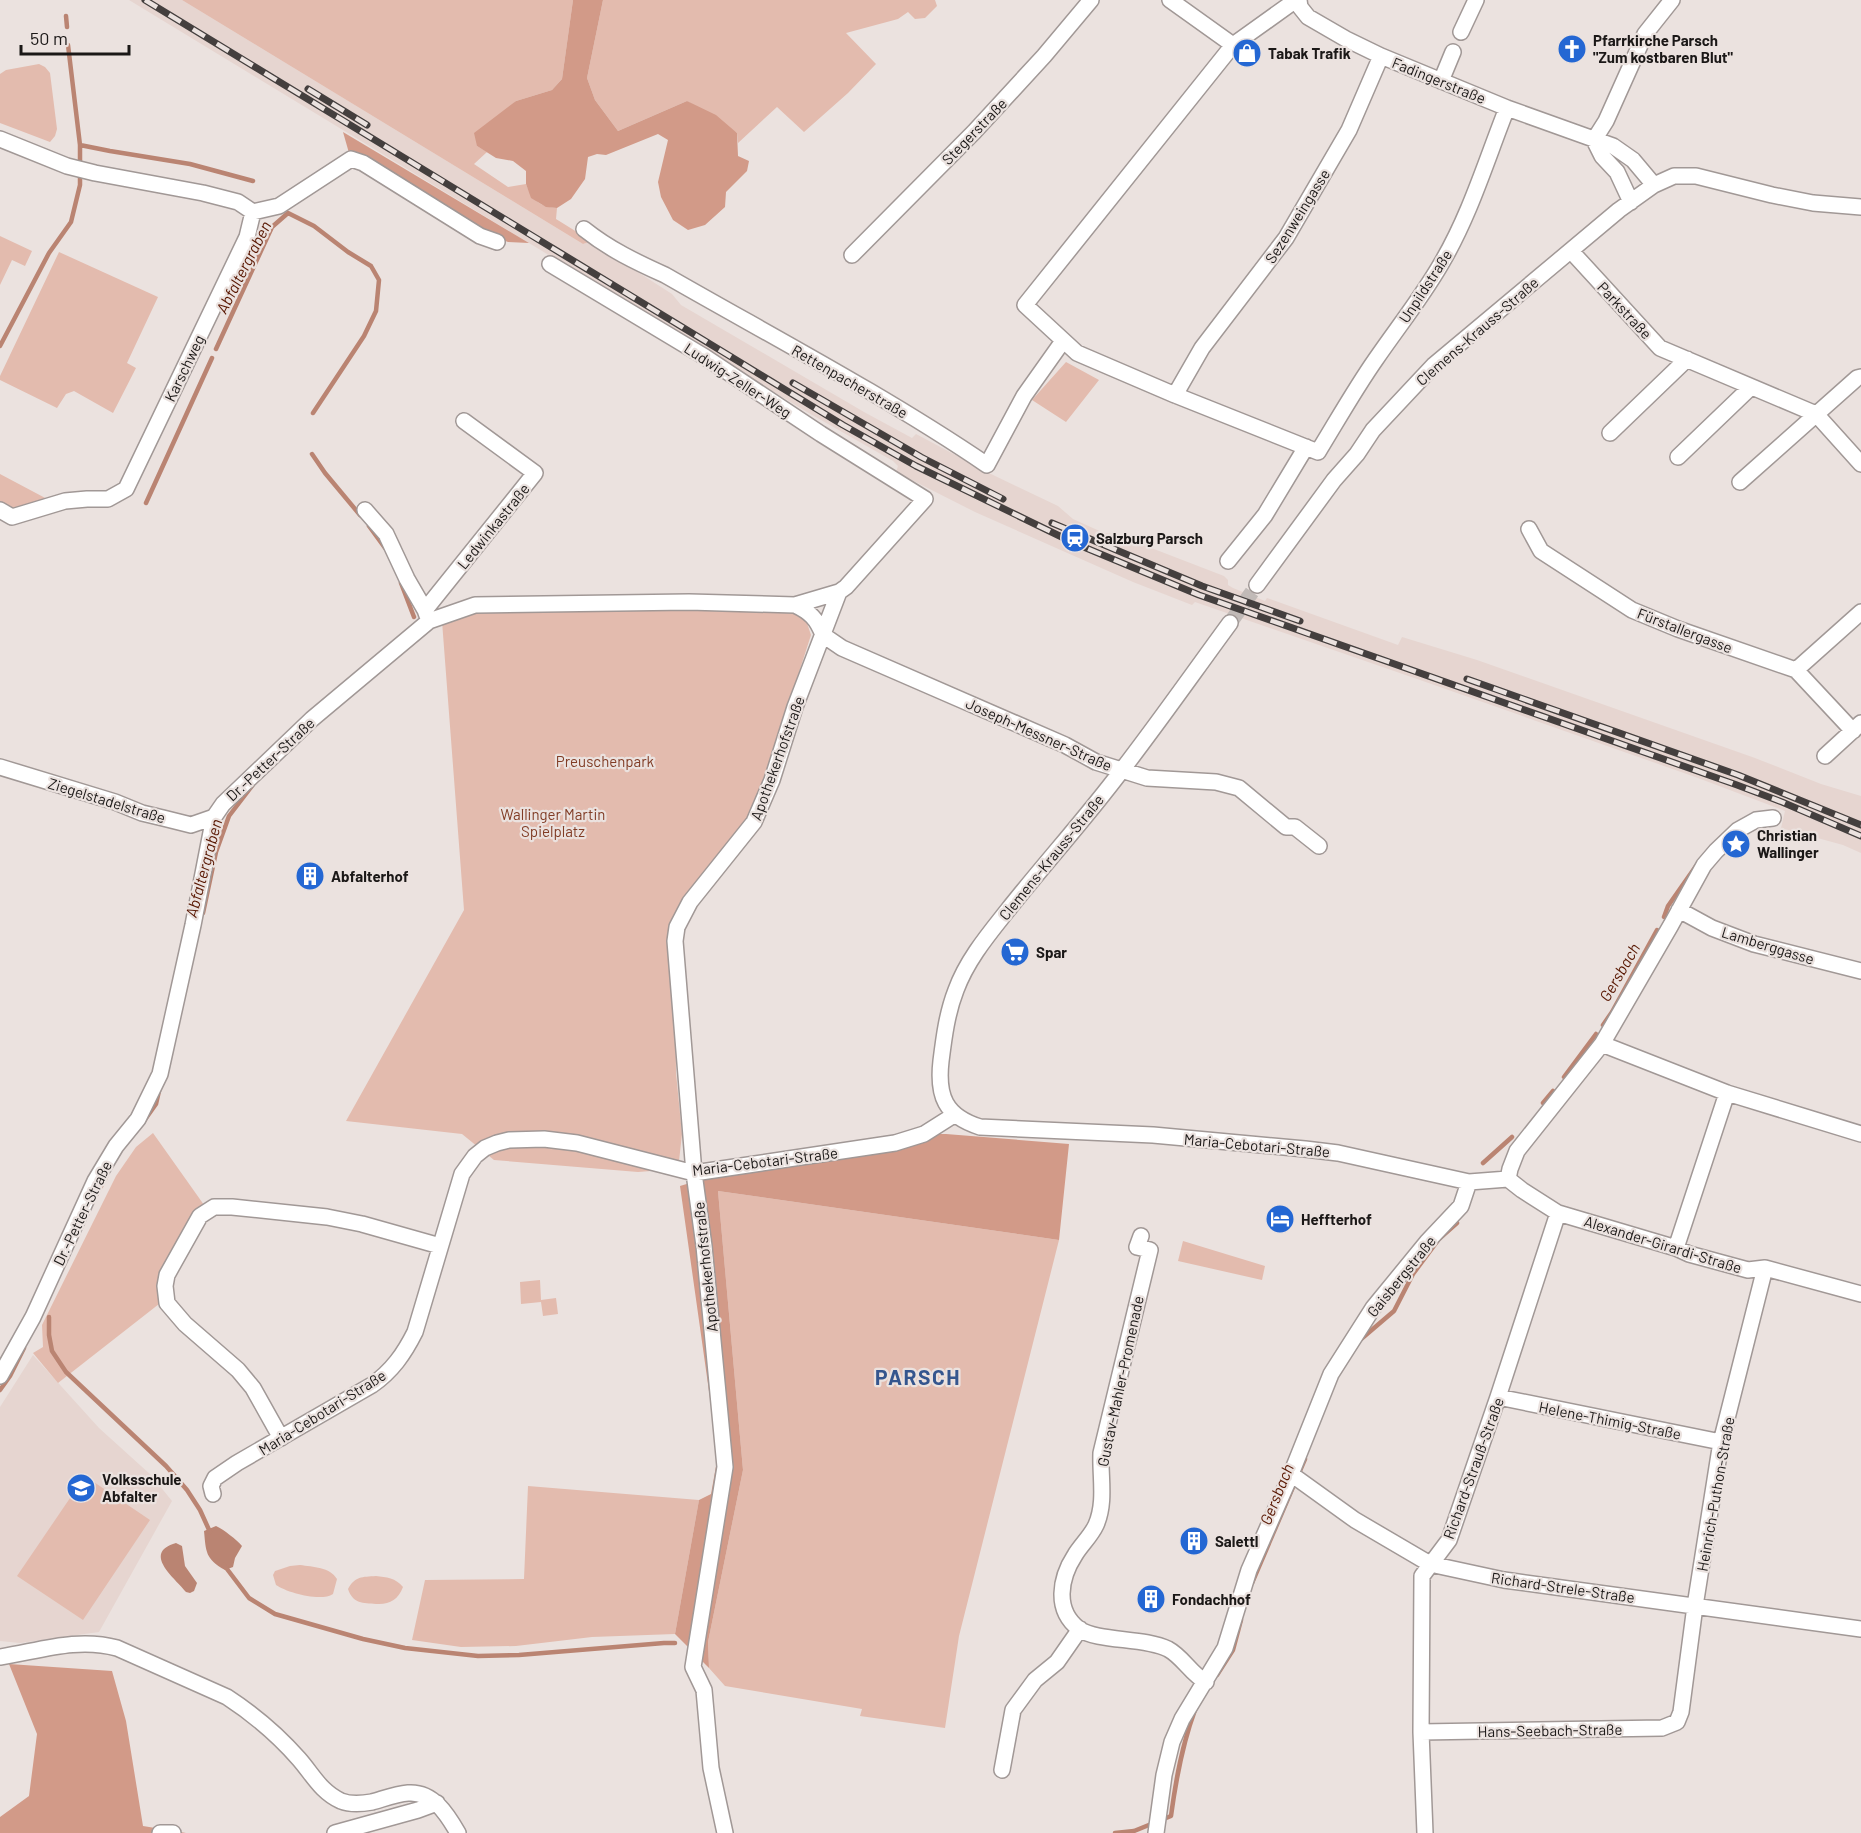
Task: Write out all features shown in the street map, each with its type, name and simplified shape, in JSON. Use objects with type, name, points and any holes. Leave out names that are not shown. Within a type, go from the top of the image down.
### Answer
[{"type":"street","name":"Stegerstraße","points":[[852,255],[974,132],[1044,56],[1091,0]]},
{"type":"street","points":[[1170,0],[1233,45]]},
{"type":"street","points":[[1228,561],[1312,450],[1077,353],[1025,305],[1233,45],[1298,0]]},
{"type":"street","name":"Fadingerstraße","points":[[1298,0],[1300,7],[1308,17],[1381,56],[1507,108],[1614,146],[1633,160],[1654,185]]},
{"type":"street","points":[[1461,32],[1476,0]]},
{"type":"street","points":[[1631,202],[1617,172],[1602,156],[1594,140],[1606,121],[1645,34],[1672,0]]},
{"type":"street","points":[[1441,81],[1453,52]]},
{"type":"street","name":"Sezenweingasse","points":[[1175,395],[1202,348],[1286,238],[1349,130],[1381,56]]},
{"type":"street","name":"Unpildstraße","points":[[1312,450],[1441,265],[1474,195],[1507,108]]},
{"type":"street","points":[[0,139],[67,166],[203,193],[238,202],[253,212],[279,206],[351,159],[363,163],[480,236],[497,242]]},
{"type":"street","points":[[1654,185],[1674,176],[1696,176],[1813,203],[1861,207]]},
{"type":"street","name":"Clemens-Krauss-Straße","points":[[1257,585],[1334,480],[1357,454],[1384,417],[1409,390],[1434,365],[1654,185]]},
{"type":"street","name":"Karschweg","points":[[0,510],[12,517],[65,501],[108,499],[126,489],[247,237],[253,212]]},
{"type":"street","name":"Rettenpacherstraße","points":[[584,229],[603,245],[665,275],[862,388],[987,465],[1024,396],[1063,341]]},
{"type":"street","name":"Parkstraße","points":[[1571,251],[1660,348],[1816,414],[1861,464]]},
{"type":"street","name":"Ludwig-Zeller-Weg","points":[[550,264],[705,357],[925,499]]},
{"type":"street","points":[[1610,432],[1687,359]]},
{"type":"street","points":[[1740,482],[1857,378],[1861,377]]},
{"type":"street","points":[[1678,457],[1751,387]]},
{"type":"street","name":"Ledwinkastraße","points":[[427,616],[535,473],[464,421]]},
{"type":"street","name":"Dr.-Petter-Straße","points":[[0,1376],[33,1317],[95,1182],[116,1146],[138,1119],[160,1074],[214,817],[223,804],[312,719],[427,616],[475,605],[689,602],[795,605],[839,592],[925,499]]},
{"type":"street","points":[[365,510],[386,534],[427,616]]},
{"type":"street","name":"Fürstallergasse","points":[[1529,529],[1541,551],[1632,610],[1678,629],[1796,670],[1857,727]]},
{"type":"street","name":"Apothekerhofstraße","points":[[725,1833],[711,1768],[704,1690],[693,1667],[725,1467],[705,1257],[694,1173],[675,941],[677,927],[690,902],[754,822],[766,795],[795,707],[839,592]]},
{"type":"street","points":[[795,605],[807,610],[817,621],[823,635]]},
{"type":"street","points":[[1796,670],[1861,612]]},
{"type":"street","name":"Clemens-Krauss-Straße","points":[[954,1115],[943,1096],[940,1075],[948,1013],[961,978],[980,947],[1122,771],[1230,623]]},
{"type":"street","name":"Joseph-Messner-Straße","points":[[823,635],[842,648],[1039,734],[1096,762],[1159,780],[1216,782],[1239,788],[1287,828],[1295,828],[1318,846]]},
{"type":"street","points":[[1824,756],[1857,727]]},
{"type":"street","name":"Ziegelstadelstraße","points":[[0,767],[115,802],[142,813],[191,825],[214,817]]},
{"type":"street","points":[[1469,1182],[1509,1179],[1517,1151],[1602,1044],[1704,865],[1738,830],[1756,820],[1773,818]]},
{"type":"street","name":"Lamberggasse","points":[[1679,910],[1712,928],[1754,944],[1861,971]]},
{"type":"street","points":[[1602,1044],[1727,1093],[1861,1134]]},
{"type":"street","points":[[1676,1248],[1727,1093]]},
{"type":"street","name":"Maria-Cebotari-Straße","points":[[213,1494],[211,1486],[215,1478],[372,1385],[396,1364],[415,1332],[462,1174],[476,1156],[486,1148],[509,1140],[531,1139],[578,1143],[694,1173],[895,1143],[924,1134],[954,1115],[980,1127],[1154,1135],[1338,1153],[1469,1182]]},
{"type":"street","name":"Alexander-Girardi-Straße","points":[[1509,1179],[1558,1213],[1748,1270],[1765,1268],[1861,1294]]},
{"type":"street","name":"Gaisbergstraße","points":[[1158,1823],[1164,1775],[1172,1742],[1182,1719],[1225,1648],[1249,1570],[1331,1374],[1373,1308],[1461,1206],[1469,1182]]},
{"type":"street","points":[[281,1437],[253,1388],[238,1370],[185,1324],[167,1303],[165,1286],[167,1275],[200,1216],[214,1208],[232,1207],[327,1217],[362,1224],[440,1246]]},
{"type":"street","name":"Richard-Strauß-Straße","points":[[1425,1833],[1421,1732],[1422,1576],[1449,1540],[1558,1213]]},
{"type":"street","name":"Gustav-Mahler-Promenade","points":[[1080,1629],[1067,1615],[1062,1601],[1062,1588],[1065,1572],[1096,1525],[1102,1502],[1101,1453],[1150,1250],[1137,1247],[1141,1236]]},
{"type":"street","name":"Heinrich-Puthon-Straße","points":[[1677,1722],[1681,1712],[1721,1442],[1765,1268]]},
{"type":"street","name":"Helene-Thimig-Straße","points":[[1498,1398],[1721,1442]]},
{"type":"street","name":"Richard-Strele-Straße","points":[[1291,1474],[1355,1520],[1430,1564],[1503,1580],[1861,1629]]},
{"type":"street","points":[[1002,1770],[1013,1710],[1035,1680],[1057,1662],[1080,1629],[1102,1636],[1166,1648],[1206,1682]]},
{"type":"street","points":[[0,1657],[55,1646],[85,1643],[117,1648],[227,1696],[242,1706],[271,1730],[324,1790],[342,1801],[363,1804],[408,1793],[424,1795],[437,1803],[458,1833]]},
{"type":"street","name":"Hans-Seebach-Straße","points":[[1421,1732],[1662,1728],[1677,1722]]},
{"type":"street","points":[[335,1833],[437,1803]]},
{"type":"street","points":[[160,1833],[173,1833]]},
{"type":"shaded area","points":[[129,0],[182,0],[583,244],[589,242],[672,294],[681,305],[864,412],[912,438],[916,434],[1058,506],[1073,519],[1104,533],[1115,534],[1224,576],[1228,580],[1228,585],[1265,601],[1267,598],[1398,645],[1402,637],[1477,660],[1755,758],[1821,784],[1861,796],[1861,853],[1843,845],[1781,828],[1785,811],[1420,680],[1195,602],[1192,605],[1133,582],[975,512],[896,472],[898,466],[893,461],[807,412]]},
{"type":"shaded area","points":[[573,0],[603,0],[587,78],[595,100],[618,131],[687,101],[716,115],[737,133],[738,156],[749,161],[747,171],[726,192],[725,207],[705,225],[688,230],[673,220],[661,197],[658,182],[668,140],[658,134],[606,155],[597,154],[588,157],[585,179],[571,199],[557,208],[546,207],[531,198],[526,184],[526,171],[513,161],[496,158],[477,146],[474,133],[516,101],[552,90],[562,79]]},
{"type":"shaded area","points":[[343,132],[529,243],[508,242],[487,234],[349,153]]},
{"type":"shaded area","points":[[901,1134],[946,1134],[1069,1144],[1059,1240],[718,1191],[743,1470],[708,1642],[709,1668],[675,1634],[699,1500],[711,1494],[718,1455],[680,1186],[792,1152]]},
{"type":"shaded area","name":"Volksschule Abfalter","points":[[33,1355],[99,1428],[151,1475],[172,1501],[99,1632],[20,1643],[0,1641],[0,1407]]},
{"type":"shaded area","points":[[216,1526],[242,1546],[233,1567],[225,1570],[210,1558],[206,1549],[204,1531]]},
{"type":"shaded area","points":[[176,1543],[182,1546],[185,1566],[197,1583],[194,1591],[190,1593],[186,1592],[169,1573],[161,1559],[161,1553],[166,1547]]},
{"type":"shaded area","points":[[9,1664],[112,1671],[126,1721],[143,1826],[186,1833],[0,1833],[0,1817],[29,1796],[37,1734]]},
{"type":"green space","points":[[182,0],[573,0],[562,79],[552,90],[516,101],[477,146],[487,152],[474,164],[508,187],[526,184],[537,202],[557,208],[556,219],[585,237],[589,242],[583,244]]},
{"type":"green space","points":[[603,0],[935,0],[937,6],[925,18],[915,19],[908,12],[898,19],[846,33],[876,64],[848,93],[804,132],[777,107],[738,143],[737,133],[687,101],[618,131],[595,100],[587,78]]},
{"type":"green space","points":[[39,64],[50,73],[57,129],[50,142],[0,123],[0,74],[6,70]]},
{"type":"green space","points":[[0,236],[32,251],[25,266],[12,260],[0,285]]},
{"type":"green space","points":[[59,252],[158,297],[127,363],[136,368],[113,413],[74,391],[66,394],[57,408],[0,380]]},
{"type":"green space","points":[[1066,362],[1099,380],[1066,422],[1032,400]]},
{"type":"green space","points":[[0,474],[49,500],[12,509],[0,502]]},
{"type":"green space","name":"Preuschenpark","points":[[787,606],[804,614],[811,635],[782,725],[772,780],[675,941],[676,1073],[682,1134],[677,1169],[638,1172],[494,1160],[462,1134],[346,1121],[464,910],[441,608],[644,609]]},
{"type":"green space","points":[[153,1133],[209,1212],[159,1304],[58,1383],[33,1353],[43,1347],[42,1325],[116,1176],[136,1147]]},
{"type":"green space","points":[[718,1191],[1059,1240],[959,1636],[945,1728],[860,1716],[862,1709],[725,1686],[709,1668],[708,1642],[743,1470]]},
{"type":"green space","points":[[1183,1241],[1265,1266],[1262,1280],[1178,1261]]},
{"type":"green space","points":[[540,1280],[541,1300],[556,1298],[558,1314],[543,1316],[541,1302],[521,1304],[520,1282]]},
{"type":"green space","points":[[85,1476],[150,1520],[83,1620],[17,1576]]},
{"type":"green space","points":[[528,1486],[699,1500],[675,1634],[592,1637],[516,1646],[461,1647],[412,1640],[425,1580],[524,1579]]},
{"type":"green space","points":[[300,1565],[321,1568],[334,1575],[337,1579],[333,1594],[321,1597],[304,1596],[276,1585],[273,1575],[275,1571]]},
{"type":"green space","points":[[376,1576],[394,1580],[403,1587],[396,1598],[381,1604],[363,1603],[353,1598],[348,1589],[356,1579]]},
{"type":"waterway","points":[[66,16],[67,27]]},
{"type":"waterway","points":[[68,45],[80,145],[80,165]]},
{"type":"waterway","name":"Abfaltergraben","points":[[80,145],[190,164],[253,181]]},
{"type":"waterway","points":[[0,346],[49,253],[71,222],[80,185],[80,174]]},
{"type":"waterway","name":"Abfaltergraben","points":[[216,349],[272,227],[288,213],[314,226],[371,266],[379,280],[376,311],[364,336],[313,413]]},
{"type":"waterway","name":"Abfaltergraben","points":[[146,503],[212,358]]},
{"type":"waterway","name":"Abfaltergraben","points":[[312,454],[360,515]]},
{"type":"waterway","name":"Abfaltergraben","points":[[369,526],[385,548]]},
{"type":"waterway","name":"Abfaltergraben","points":[[401,583],[414,617]]},
{"type":"waterway","name":"Abfaltergraben","points":[[203,913],[216,852],[229,816],[252,786]]},
{"type":"waterway","name":"Gersbach","points":[[1664,917],[1668,906],[1696,866]]},
{"type":"waterway","name":"Gersbach","points":[[1603,1025],[1657,930]]},
{"type":"waterway","name":"Gersbach","points":[[1564,1077],[1596,1034]]},
{"type":"waterway","name":"Abfaltergraben","points":[[144,1121],[156,1104],[159,1091]]},
{"type":"waterway","name":"Gersbach","points":[[1543,1103],[1553,1091]]},
{"type":"waterway","name":"Gersbach","points":[[1483,1163],[1512,1137]]},
{"type":"waterway","name":"Abfaltergraben","points":[[97,1194],[106,1177]]},
{"type":"waterway","name":"Gersbach","points":[[1360,1340],[1394,1311],[1413,1274],[1439,1239],[1457,1223]]},
{"type":"waterway","points":[[49,1317],[52,1351],[66,1372],[166,1466],[187,1490],[210,1532]]},
{"type":"waterway","name":"Abfaltergraben","points":[[0,1390],[24,1348]]},
{"type":"waterway","name":"Gersbach","points":[[1252,1583],[1305,1459]]},
{"type":"waterway","points":[[224,1565],[249,1598],[275,1614],[363,1639],[405,1648],[478,1656],[675,1643]]},
{"type":"waterway","name":"Gersbach","points":[[1217,1675],[1233,1650],[1241,1620]]},
{"type":"waterway","name":"Gersbach","points":[[1115,1833],[1134,1831],[1171,1816],[1180,1762],[1195,1710]]},
{"type":"tunnel","points":[[1230,623],[1257,585]]},
{"type":"railway","points":[[145,0],[843,425],[916,466],[1074,543],[1199,595],[1737,785],[1861,836]]},
{"type":"railway","points":[[308,89],[367,125]]},
{"type":"railway","points":[[793,383],[921,457],[1003,499]]},
{"type":"railway","points":[[1052,523],[1202,586],[1300,621]]},
{"type":"railway","points":[[1467,679],[1738,775],[1861,825]]},
{"type":"place","name":"Pfarrkirche Parsch \"Zum kostbaren Blut\"","points":[[1572,49]]},
{"type":"place","name":"Tabak Trafik","points":[[1247,53]]},
{"type":"place","name":"Salzburg Parsch","points":[[1075,538]]},
{"type":"place","name":"Christian Wallinger","points":[[1736,844]]},
{"type":"place","name":"Abfalterhof","points":[[310,876]]},
{"type":"place","name":"Spar","points":[[1015,952]]},
{"type":"place","name":"Heffterhof","points":[[1280,1219]]},
{"type":"place","name":"Volksschule Abfalter","points":[[81,1488]]},
{"type":"place","name":"Salettl","points":[[1194,1541]]},
{"type":"place","name":"Fondachhof","points":[[1151,1599]]},
{"type":"district","name":"PARSCH","points":[[918,1376]]},
{"type":"park label","name":"Wallinger Martin Spielplatz","points":[[553,822]]}]
